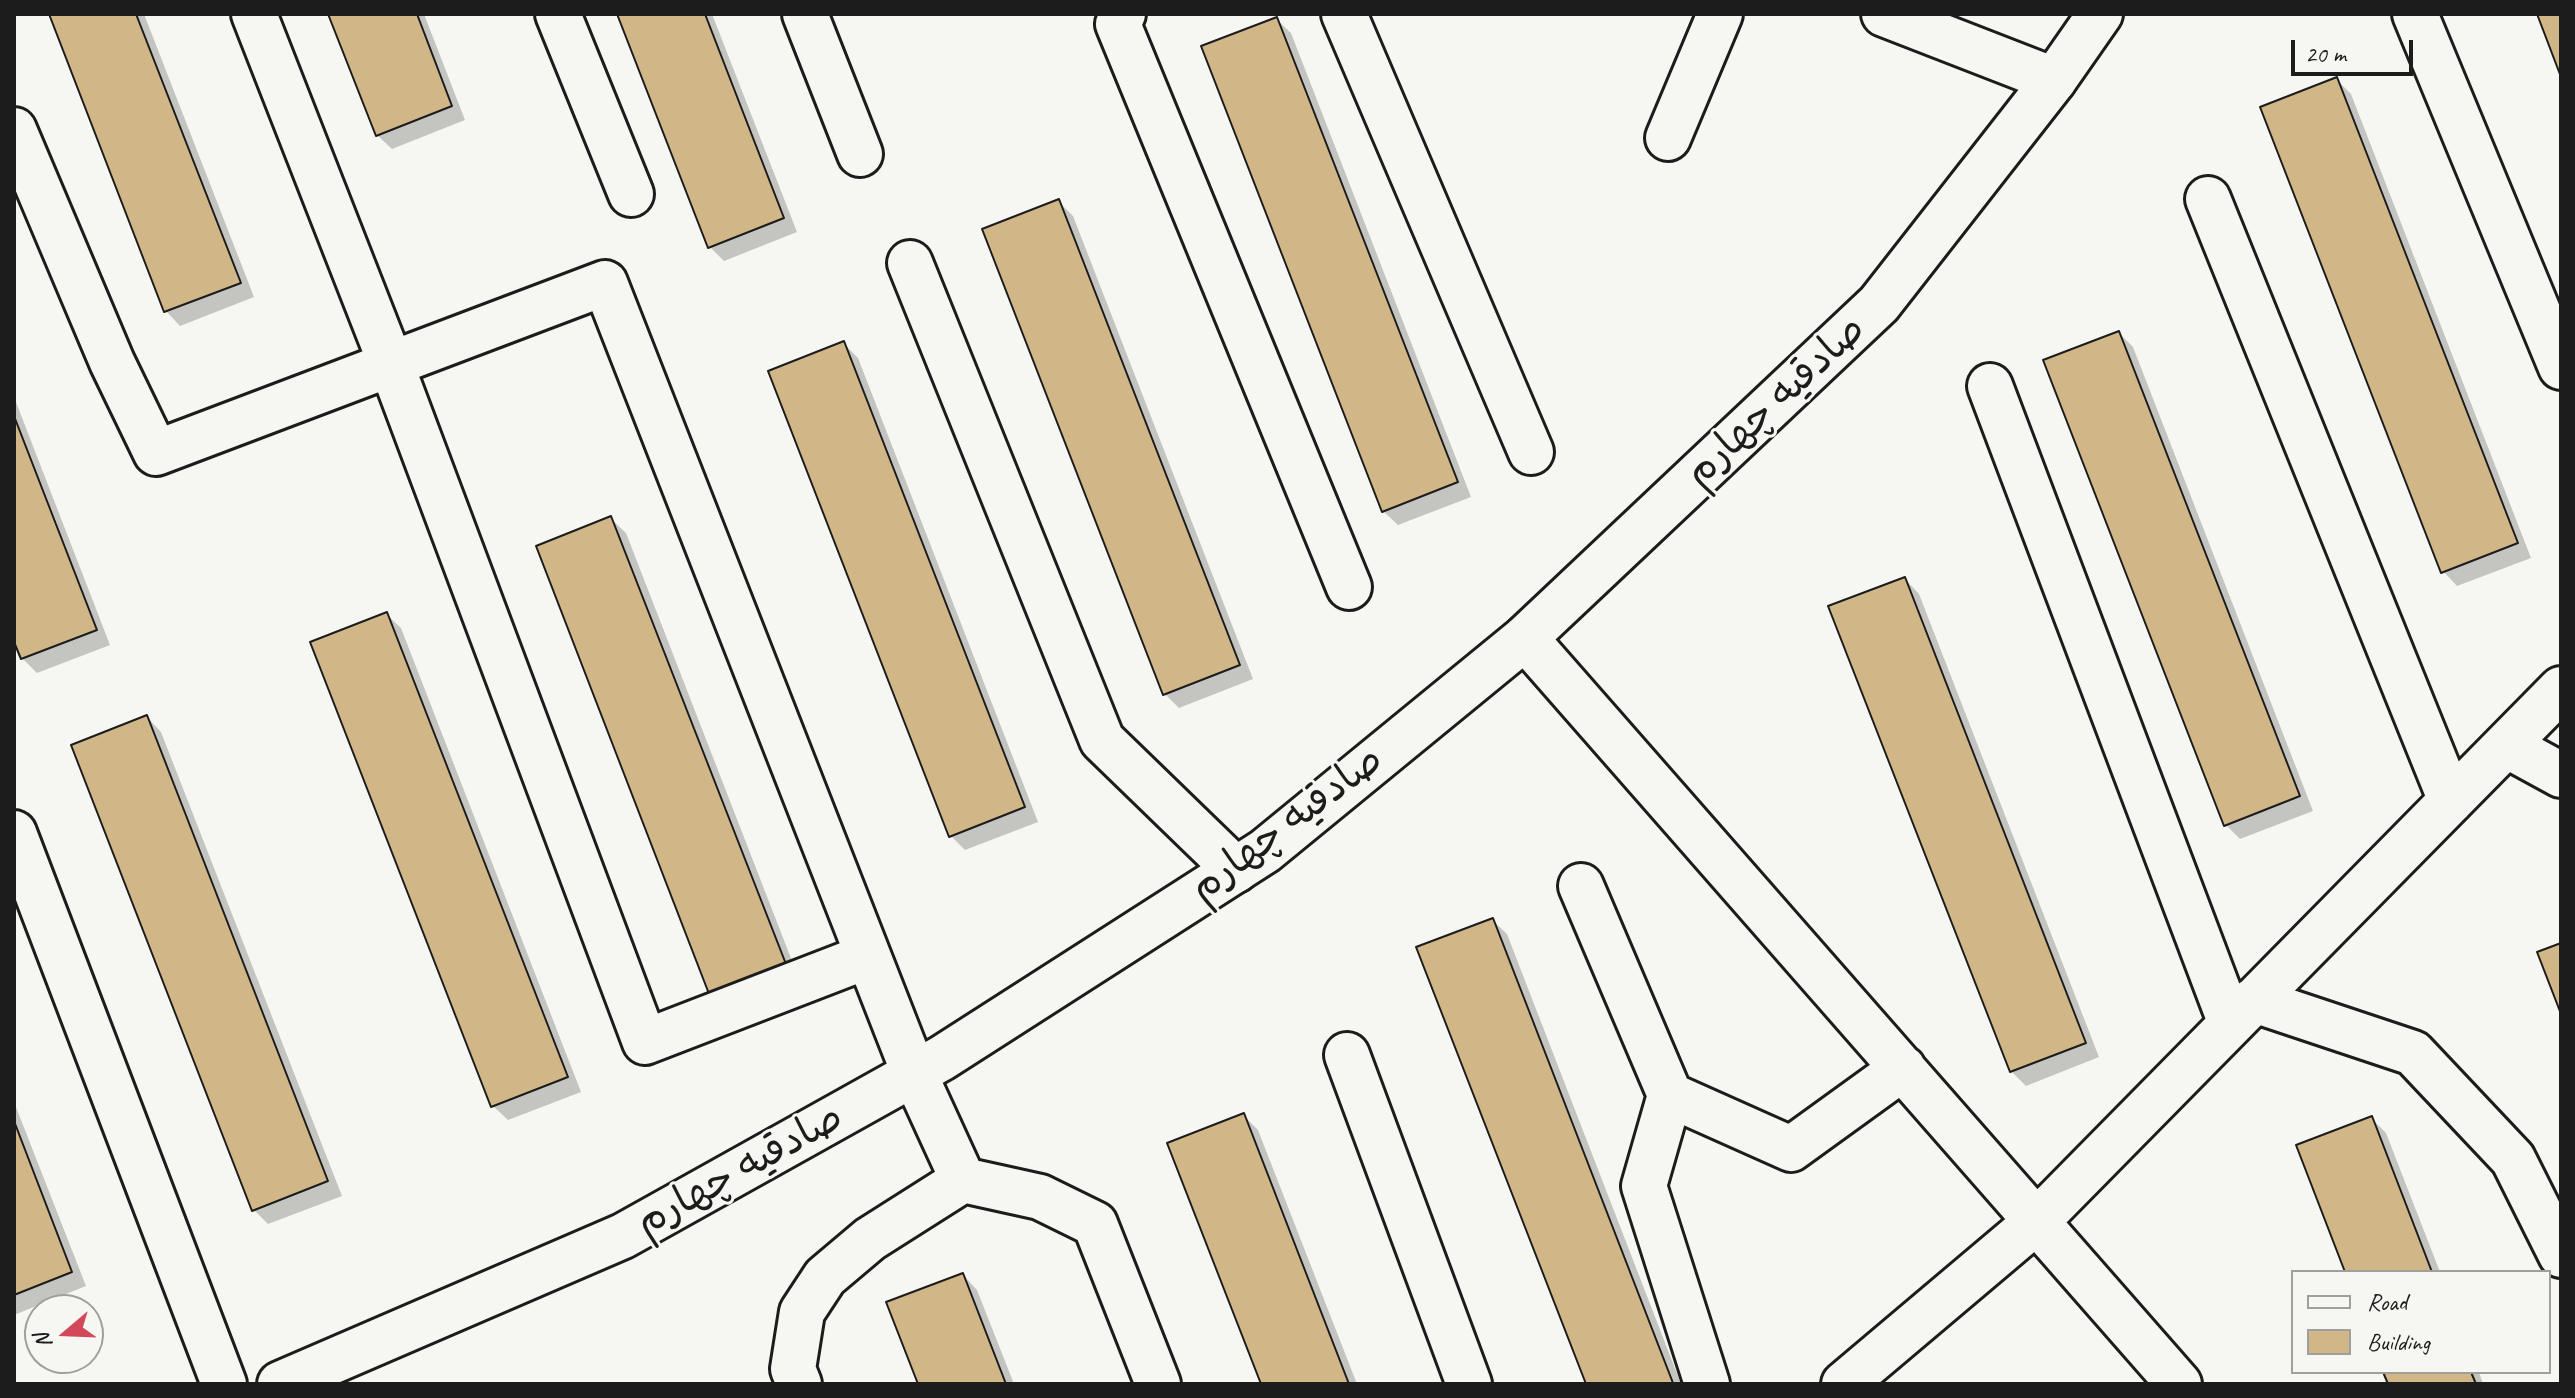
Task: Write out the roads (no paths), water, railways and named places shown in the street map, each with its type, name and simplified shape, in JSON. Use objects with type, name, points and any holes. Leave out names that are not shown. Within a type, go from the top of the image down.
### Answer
[{"type":"street","points":[[254,14],[391,364],[645,1042],[868,956]]},
{"type":"street","points":[[558,14],[631,194]]},
{"type":"street","points":[[805,14],[860,154]]},
{"type":"street","points":[[1123,14],[1118,24],[1349,587]]},
{"type":"street","points":[[1344,14],[1531,452]]},
{"type":"street","points":[[1668,138],[1720,14]]},
{"type":"street","points":[[1884,14],[1974,31],[2054,80]]},
{"type":"street","name":"صادقیه چهارم","points":[[280,1384],[623,1236],[914,1073],[1265,851],[1525,638],[1879,304],[2054,80],[2100,14]]},
{"type":"street","points":[[2415,14],[2561,367]]},
{"type":"street","points":[[14,130],[112,362],[156,453],[605,283],[914,1073],[963,1180]]},
{"type":"street","points":[[2208,199],[2451,801]]},
{"type":"street","points":[[910,263],[1102,740],[1236,870]]},
{"type":"street","points":[[1990,386],[2242,1012]]},
{"type":"street","points":[[1525,638],[2179,1384]]},
{"type":"street","points":[[1844,1384],[2037,1221],[2561,689]]},
{"type":"street","points":[[2506,745],[2561,775]]},
{"type":"street","points":[[14,833],[224,1384]]},
{"type":"street","points":[[1581,886],[1670,1095],[1644,1186],[1707,1384]]},
{"type":"street","points":[[2242,1012],[2413,1053],[2513,1159],[2561,1255]]},
{"type":"street","points":[[1347,1055],[1469,1384]]},
{"type":"street","points":[[1670,1095],[1791,1149],[1903,1068]]},
{"type":"street","points":[[799,1384],[793,1369],[802,1312],[825,1277],[870,1239],[963,1180],[1040,1197],[1095,1224],[1158,1384]]}]
